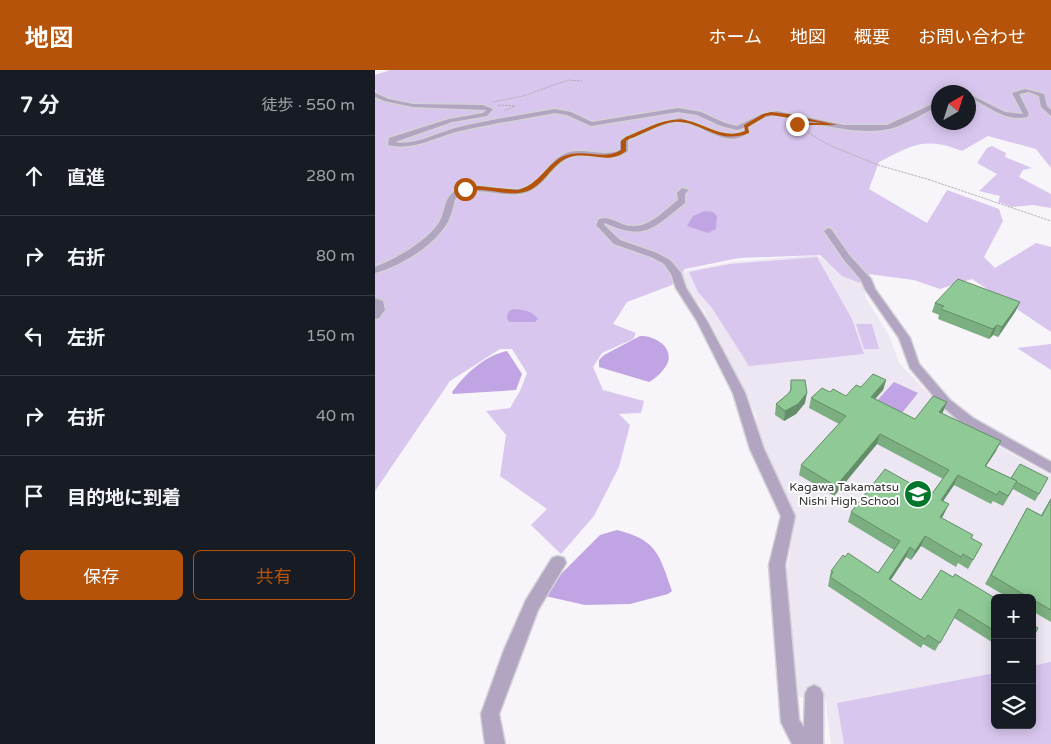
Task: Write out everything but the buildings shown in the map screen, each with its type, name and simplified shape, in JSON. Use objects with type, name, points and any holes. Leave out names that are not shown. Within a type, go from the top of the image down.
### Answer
[{"type":"street","points":[[976,99],[1006,116],[1019,118],[1026,114],[1015,93],[1023,90],[1031,91],[1042,95],[1044,107],[1051,114]]},
{"type":"street","points":[[375,95],[402,103],[426,106],[483,106],[489,109],[489,112],[485,115],[451,120],[392,140],[391,143],[400,145],[412,144],[456,130],[555,111],[569,113],[586,122],[598,124],[669,111],[686,110],[704,114],[730,127],[745,126],[765,115],[777,114],[844,127],[881,128],[889,127],[931,107]]},
{"type":"street","points":[[375,270],[400,257],[429,238],[446,218],[451,198],[460,191],[477,187],[518,192],[525,190],[537,183],[564,157],[579,153],[609,157],[616,156],[624,151],[624,141],[627,138],[672,121],[685,121],[729,136],[747,132],[745,126]]},
{"type":"street","points":[[685,190],[681,193],[682,201],[669,213],[644,228],[638,230],[628,229],[606,220],[602,221],[601,225],[617,242],[635,250],[654,255],[667,262],[677,273],[681,288],[702,321],[739,393],[757,449],[788,516],[777,565],[790,722],[803,744]]},
{"type":"street","points":[[828,231],[847,258],[866,279],[870,289],[904,338],[914,365],[946,403],[968,421],[1051,468]]},
{"type":"street","points":[[375,301],[379,303],[380,310],[375,316]]},
{"type":"street","points":[[495,744],[490,714],[513,650],[532,605],[558,564]]},
{"type":"street","points":[[813,744],[814,694]]},
{"type":"path","points":[[488,103],[523,96],[568,80],[582,81]]},
{"type":"path","points":[[800,123],[797,124],[798,126],[829,145],[870,162],[1051,221]]},
{"type":"shaded area","points":[[390,70],[1051,70],[1051,168],[1036,149],[988,136],[962,151],[949,146],[928,143],[919,144],[901,151],[879,162],[869,189],[927,223],[947,190],[999,209],[1003,221],[984,257],[995,268],[1036,243],[1051,247],[1051,332],[972,279],[940,289],[914,280],[868,274],[860,283],[842,276],[820,255],[739,258],[685,269],[672,285],[627,302],[613,324],[636,333],[633,339],[602,353],[593,367],[603,390],[644,401],[641,413],[619,414],[630,425],[619,467],[594,516],[561,554],[531,525],[547,509],[500,476],[506,435],[486,411],[510,408],[520,391],[527,373],[512,349],[500,349],[450,381],[375,491],[375,95],[380,95],[375,90],[375,75]]},
{"type":"shaded area","points":[[992,146],[1006,153],[1005,157],[1032,168],[1023,170],[1019,177],[1051,194],[1051,208],[1033,205],[1012,207],[998,202],[1000,196],[979,191],[997,174],[977,163],[987,148]]},
{"type":"shaded area","points":[[705,211],[713,212],[717,216],[716,229],[708,233],[687,226],[693,216]]},
{"type":"shaded area","name":"Kagawa Takamatsu Nishi High School","points":[[816,255],[863,285],[866,298],[890,337],[899,363],[943,409],[992,443],[1051,476],[1051,744],[831,744],[825,697],[799,697],[783,594],[794,526],[792,513],[757,430],[756,415],[704,310],[690,293],[681,272],[733,262]]},
{"type":"shaded area","points":[[817,257],[852,319],[864,354],[749,366],[712,308],[698,292],[689,272],[730,264]]},
{"type":"shaded area","points":[[513,309],[530,312],[538,319],[535,322],[509,322],[507,318],[508,312]]},
{"type":"shaded area","points":[[856,324],[872,324],[879,349],[864,349]]},
{"type":"shaded area","points":[[640,336],[651,337],[665,346],[668,351],[667,365],[654,379],[649,382],[599,367],[599,360],[604,355]]},
{"type":"shaded area","points":[[1051,344],[1051,370],[1017,348]]},
{"type":"shaded area","points":[[507,351],[522,374],[516,390],[453,394],[452,392],[457,385],[469,372],[483,361]]},
{"type":"shaded area","points":[[894,382],[918,393],[897,419],[872,406]]},
{"type":"shaded area","points":[[617,530],[641,539],[655,550],[664,567],[672,591],[668,594],[630,604],[585,605],[545,596],[562,573],[600,535]]},
{"type":"shaded area","points":[[1051,662],[1051,744],[844,744],[837,703],[991,674],[991,729],[1036,729],[1036,665]]},
{"type":"place","name":"Kagawa Takamatsu Nishi High School","points":[[918,494]]},
{"type":"route","points":[[465,189],[477,187],[518,192],[525,190],[537,183],[564,157],[579,153],[609,157],[616,156],[624,151],[624,141],[627,138],[672,121],[685,121],[718,134],[729,136],[742,135],[747,132],[745,126],[760,117],[771,114],[788,115],[835,125],[797,124]]}]
